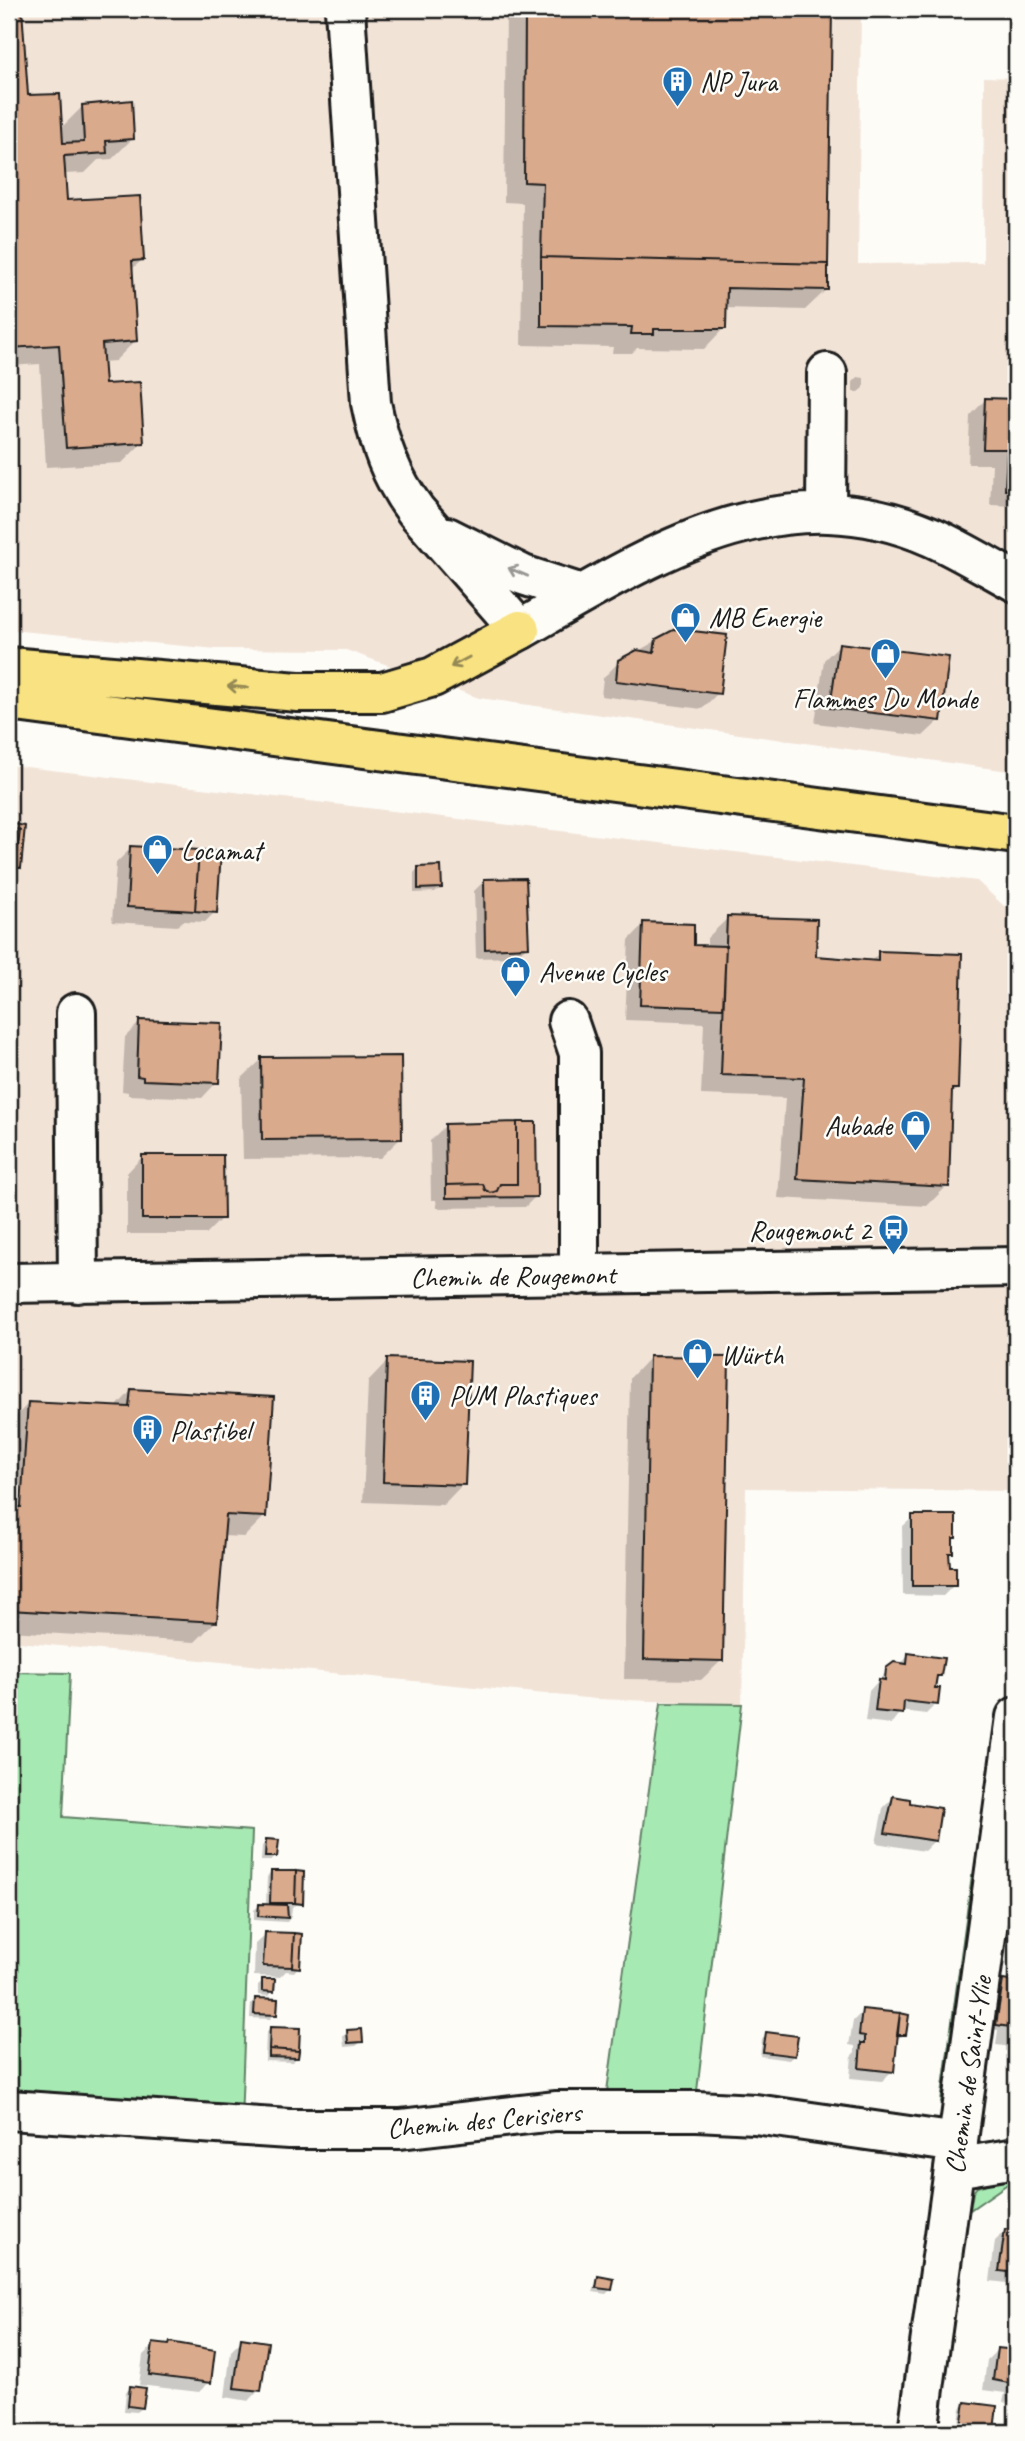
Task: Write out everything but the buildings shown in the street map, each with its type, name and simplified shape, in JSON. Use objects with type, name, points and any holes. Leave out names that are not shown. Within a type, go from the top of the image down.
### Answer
[{"type":"main road","points":[[9,667],[298,692],[382,692],[433,677],[520,630]]},
{"type":"main road","points":[[9,701],[1016,834]]},
{"type":"street","points":[[345,9],[370,403],[383,452],[401,491],[520,630],[582,594],[672,548],[717,529],[778,514],[825,513],[870,518],[931,536],[1016,582]]},
{"type":"street","points":[[825,513],[827,373]]},
{"type":"street","points":[[433,529],[523,575],[582,594]]},
{"type":"street","points":[[76,1013],[78,1283]]},
{"type":"street","points":[[568,1021],[579,1053],[579,1275]]},
{"type":"street","name":"Chemin de Rougemont","points":[[9,1283],[1016,1267]]},
{"type":"street","name":"Chemin de Saint-Ylie","points":[[918,2432],[1016,1717]]},
{"type":"street","name":"Chemin des Cerisiers","points":[[9,2110],[289,2129],[400,2129],[555,2111],[697,2111],[755,2114],[956,2156],[1016,2158]]},
{"type":"shaded area","points":[[9,9],[861,9],[858,264],[983,263],[984,77],[1016,78],[1016,772],[479,698],[346,650],[217,649],[9,630]]},
{"type":"shaded area","points":[[9,765],[977,881],[1004,906],[1016,908],[1016,1491],[746,1488],[742,1704],[596,1699],[9,1641]]},
{"type":"green space","points":[[9,1672],[70,1673],[63,1817],[252,1831],[241,2122],[9,2100]]},
{"type":"green space","points":[[661,1703],[742,1704],[697,2091],[607,2091]]},
{"type":"green space","points":[[972,1875],[975,1875],[944,2103],[941,2102]]},
{"type":"green space","points":[[1016,2174],[1016,2178],[970,2210],[973,2192],[977,2187]]},
{"type":"place","name":"NP Jura","points":[[677,108]]},
{"type":"place","name":"MB Energie","points":[[686,644]]},
{"type":"place","name":"Flammes Du Monde","points":[[885,681]]},
{"type":"place","name":"Locamat","points":[[158,877]]},
{"type":"place","name":"Avenue Cycles","points":[[516,998]]},
{"type":"place","name":"Aubade","points":[[915,1152]]},
{"type":"place","name":"Rougemont 2","points":[[894,1257]]},
{"type":"place","name":"Würth","points":[[698,1381]]},
{"type":"place","name":"PUM Plastiques","points":[[426,1422]]},
{"type":"place","name":"Plastibel","points":[[147,1457]]}]
